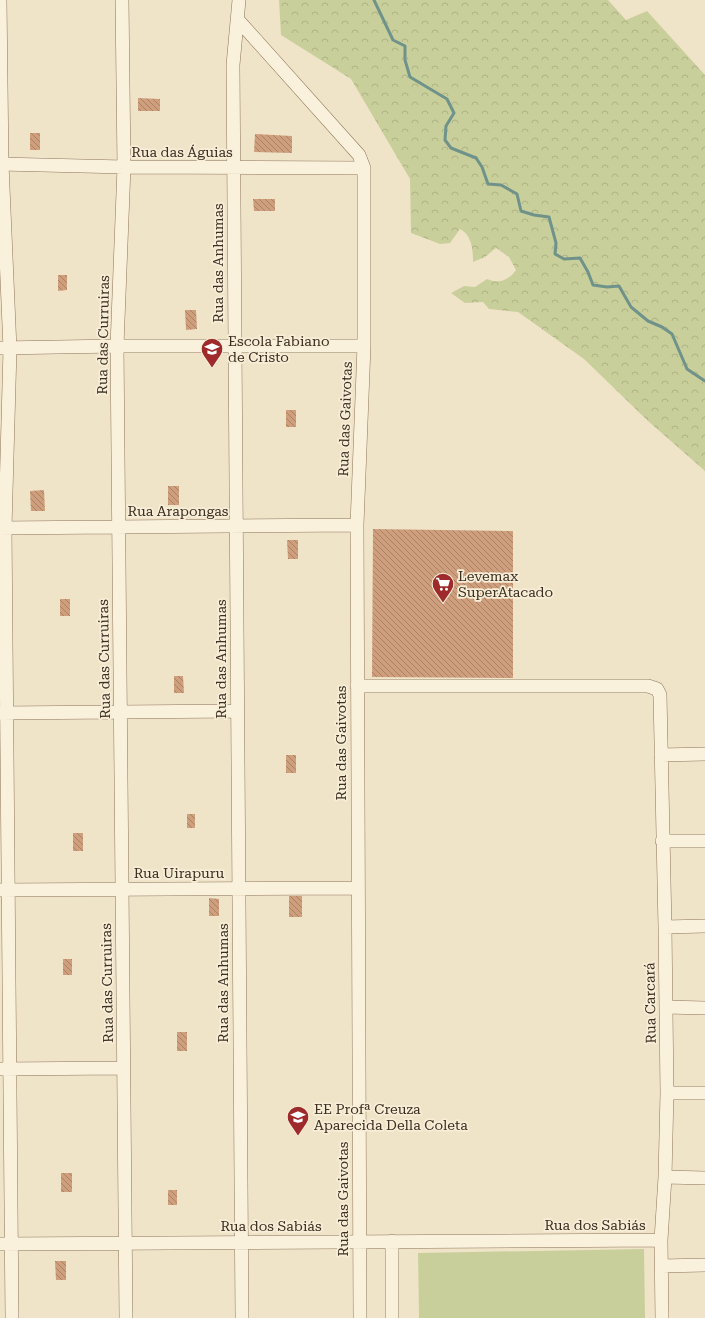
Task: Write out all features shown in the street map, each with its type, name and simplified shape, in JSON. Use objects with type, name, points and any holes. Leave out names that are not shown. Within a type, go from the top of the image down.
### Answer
[{"type":"street","points":[[0,0],[1,164],[5,348],[3,713],[6,1244],[12,1318]]},
{"type":"street","name":"Rua das Curruiras","points":[[122,0],[124,167],[117,346],[126,1318]]},
{"type":"street","name":"Rua das Anhumas","points":[[239,0],[233,65],[242,1318]]},
{"type":"street","points":[[238,20],[359,155],[364,168]]},
{"type":"street","name":"Rua das Águias","points":[[1,164],[124,167],[364,168]]},
{"type":"street","name":"Rua das Gaivotas","points":[[360,1318],[357,525],[364,346],[364,168]]},
{"type":"street","points":[[5,348],[117,346],[364,346]]},
{"type":"street","name":"Rua Arapongas","points":[[3,528],[357,525]]},
{"type":"street","name":"Rua Carcará","points":[[357,686],[648,686],[657,689],[660,695],[667,1093],[665,1177],[661,1240],[662,1318]]},
{"type":"street","points":[[3,713],[238,711]]},
{"type":"street","points":[[661,756],[705,754]]},
{"type":"street","points":[[662,841],[705,841]]},
{"type":"street","name":"Rua Uirapuru","points":[[4,890],[358,888]]},
{"type":"street","points":[[665,927],[705,926]]},
{"type":"street","points":[[666,1007],[705,1008]]},
{"type":"street","points":[[5,1069],[124,1068]]},
{"type":"street","points":[[667,1093],[705,1093]]},
{"type":"street","points":[[665,1177],[705,1178]]},
{"type":"street","name":"Rua dos Sabiás","points":[[6,1244],[661,1240]]},
{"type":"street","points":[[392,1242],[392,1318]]},
{"type":"street","points":[[662,1266],[705,1266]]},
{"type":"green space","points":[[279,0],[608,0],[626,20],[647,11],[705,75],[705,471],[648,421],[584,359],[518,312],[489,309],[483,302],[465,303],[451,293],[464,286],[475,287],[487,279],[499,281],[506,279],[516,270],[509,257],[496,248],[485,257],[473,262],[471,243],[467,235],[460,229],[450,243],[440,244],[411,233],[410,179],[351,79],[281,35]]},
{"type":"green space","points":[[644,1249],[645,1318],[419,1318],[418,1253]]},
{"type":"building","points":[[138,98],[160,99],[160,111],[138,111]]},
{"type":"building","points":[[30,133],[40,133],[40,150],[30,150]]},
{"type":"building","points":[[255,134],[292,136],[292,153],[254,152]]},
{"type":"building","points":[[253,199],[275,199],[275,211],[254,211]]},
{"type":"building","points":[[58,275],[67,275],[67,290],[58,291]]},
{"type":"building","points":[[185,310],[196,310],[197,329],[186,330]]},
{"type":"building","points":[[286,410],[296,410],[296,427],[286,427]]},
{"type":"building","points":[[168,486],[179,486],[179,505],[168,505]]},
{"type":"building","points":[[44,490],[45,511],[31,511],[30,491]]},
{"type":"building","name":"Levemax SuperAtacado","points":[[373,529],[513,531],[513,678],[372,677]]},
{"type":"building","points":[[287,540],[298,540],[298,559],[288,559]]},
{"type":"building","points":[[60,599],[70,599],[70,616],[60,616]]},
{"type":"building","points":[[174,676],[183,676],[184,693],[174,693]]},
{"type":"building","points":[[286,755],[296,755],[296,773],[286,773]]},
{"type":"building","points":[[187,814],[195,814],[195,828],[187,828]]},
{"type":"building","points":[[73,833],[83,833],[83,851],[73,851]]},
{"type":"building","points":[[289,896],[302,896],[302,917],[289,917]]},
{"type":"building","points":[[209,898],[219,899],[219,916],[209,916]]},
{"type":"building","points":[[63,959],[72,959],[72,975],[63,975]]},
{"type":"building","points":[[177,1032],[187,1032],[187,1051],[177,1051]]},
{"type":"building","points":[[61,1173],[72,1173],[72,1192],[61,1192]]},
{"type":"building","points":[[168,1190],[177,1190],[177,1205],[168,1205]]},
{"type":"building","points":[[55,1261],[66,1261],[66,1280],[56,1280]]},
{"type":"waterway","points":[[374,0],[393,40],[405,46],[405,60],[410,77],[447,99],[454,113],[446,126],[445,140],[451,148],[476,158],[482,167],[488,184],[501,185],[517,194],[521,211],[549,217],[556,243],[555,254],[564,259],[580,258],[593,285],[607,287],[619,286],[631,307],[648,321],[662,327],[672,334],[687,369],[705,381]]},
{"type":"place","name":"Escola Fabiano de Cristo","points":[[212,368]]},
{"type":"place","name":"Levemax SuperAtacado","points":[[443,604]]},
{"type":"place","name":"EE Profª Creuza Aparecida Della Coleta","points":[[298,1136]]}]
